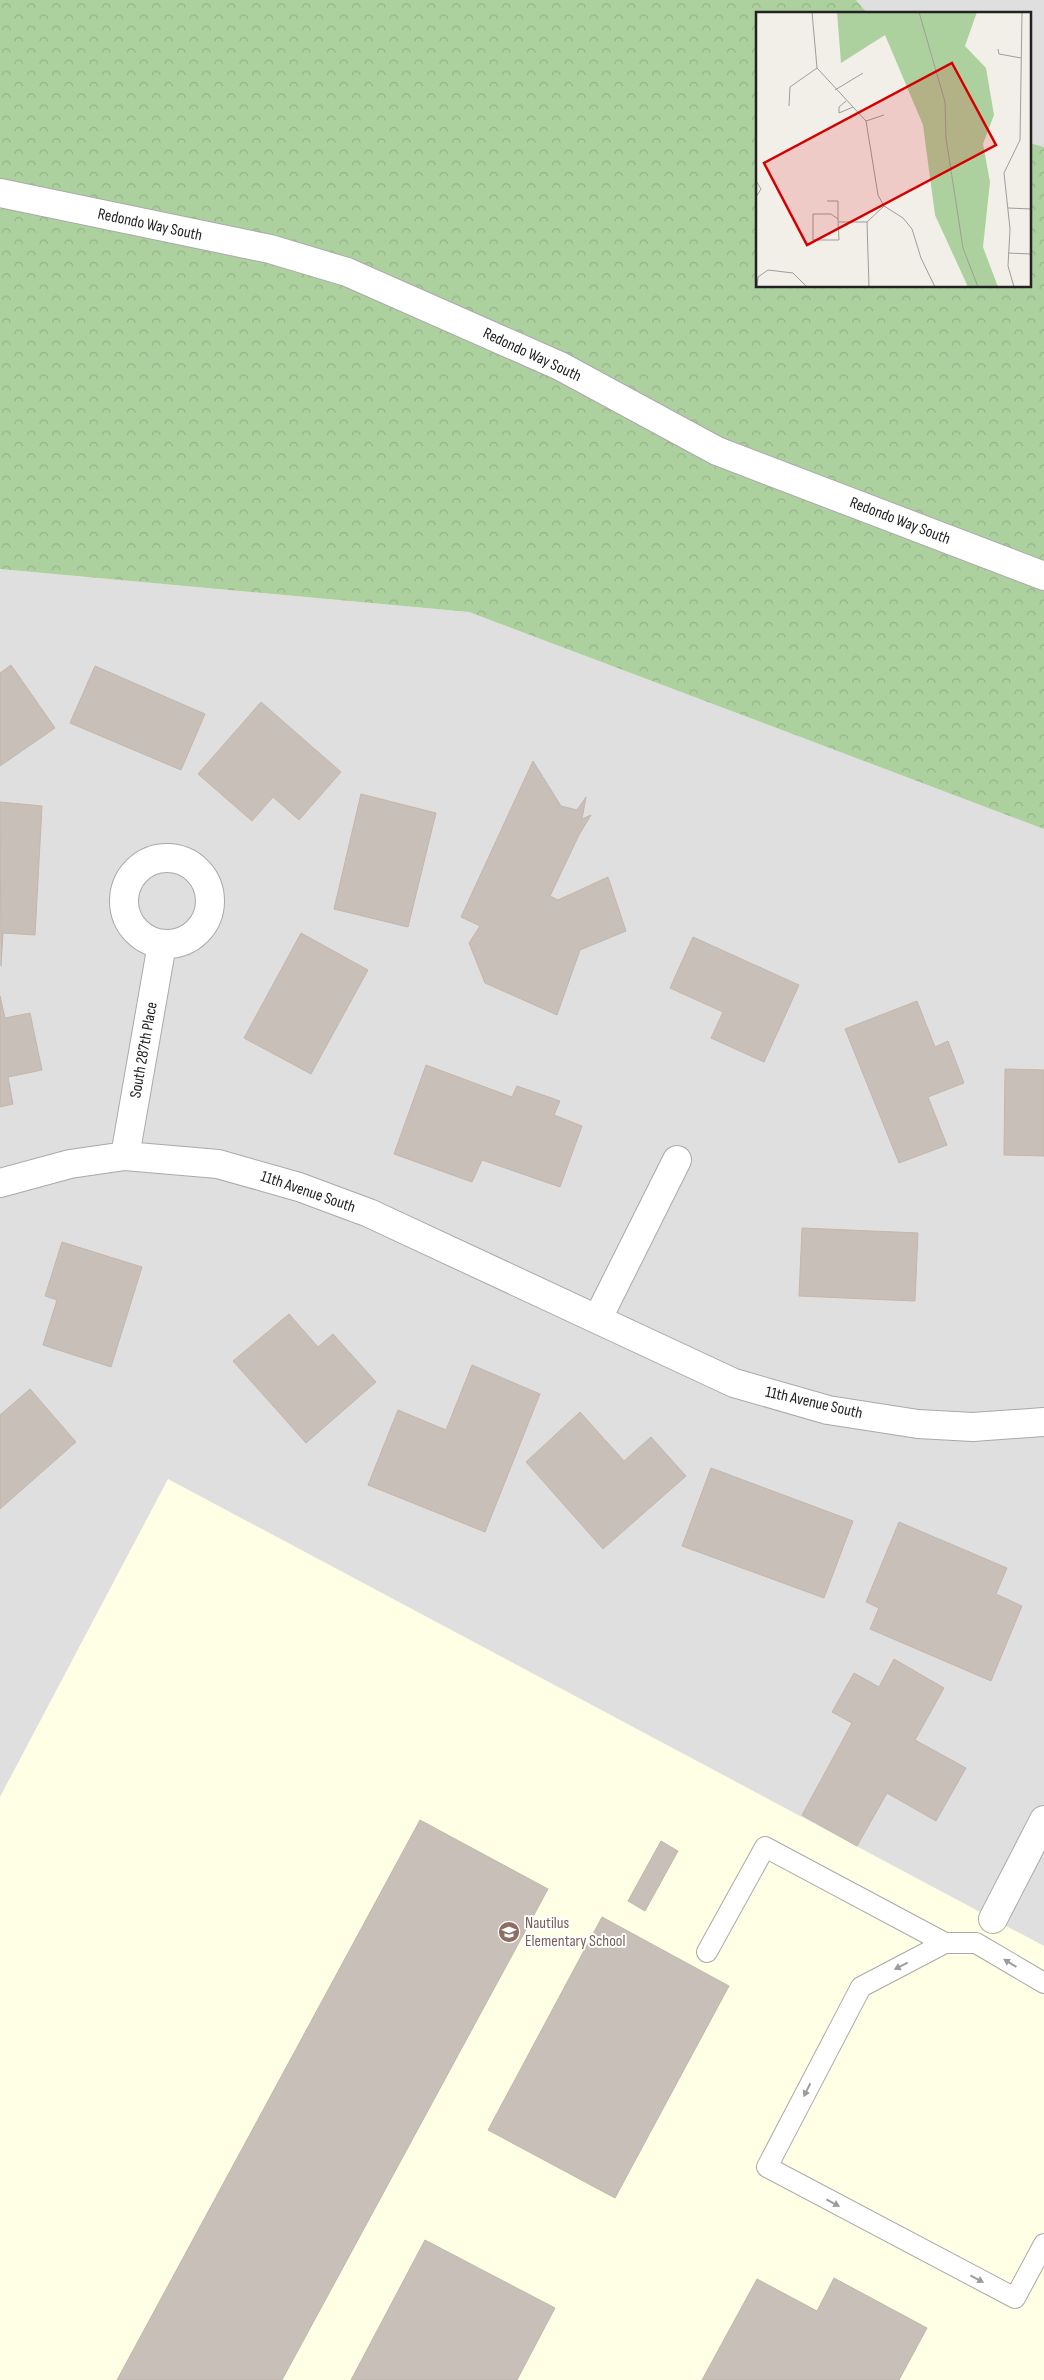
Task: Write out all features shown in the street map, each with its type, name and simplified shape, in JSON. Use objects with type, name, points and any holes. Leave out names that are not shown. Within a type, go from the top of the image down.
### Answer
[{"type":"street","name":"Redondo Way South","points":[[0,193],[270,249],[347,272],[560,366],[717,451],[1044,576]]},
{"type":"street","name":"South 287th Place","points":[[125,1156],[162,944]]},
{"type":"street","name":"11th Avenue South","points":[[0,1183],[70,1164],[125,1156],[218,1164],[299,1186],[369,1213],[598,1318],[734,1383],[828,1410],[918,1424],[964,1427],[1044,1422]]},
{"type":"street","points":[[598,1318],[677,1160]]},
{"type":"street","points":[[993,1918],[1044,1820]]},
{"type":"lane","points":[[707,1952],[765,1847],[945,1944]]},
{"type":"lane","points":[[976,1943],[993,1918]]},
{"type":"lane","points":[[1044,1983],[976,1943],[945,1944],[860,1987],[767,2168],[1015,2298],[1044,2244]]},
{"type":"shaded area","points":[[856,0],[1044,0],[1044,147],[1032,144],[1032,12],[866,12]]},
{"type":"shaded area","points":[[0,569],[469,612],[1044,829],[1044,2380],[0,2380]]},
{"type":"shaded area","name":"Nautilus Elementary School","points":[[168,1479],[1044,1946],[1044,2380],[0,2380],[0,1797]]},
{"type":"green space","points":[[0,0],[856,0],[866,12],[756,12],[756,288],[1032,288],[1032,144],[1044,147],[1044,829],[469,612],[0,569]]},
{"type":"building","points":[[11,665],[55,728],[0,766],[0,673]]},
{"type":"building","points":[[95,666],[205,714],[181,770],[70,723]]},
{"type":"building","points":[[261,702],[341,772],[299,820],[273,797],[252,821],[198,774]]},
{"type":"building","points":[[533,761],[561,806],[577,810],[586,797],[582,819],[591,815],[579,835],[550,896],[558,900],[608,877],[626,931],[580,950],[557,1015],[485,983],[469,943],[480,926],[461,917]]},
{"type":"building","points":[[361,794],[436,813],[408,927],[334,909]]},
{"type":"building","points":[[0,802],[42,806],[35,935],[3,933],[1,966]]},
{"type":"building","points":[[301,933],[368,970],[311,1074],[244,1038]]},
{"type":"building","points":[[693,937],[799,985],[764,1062],[711,1038],[723,1012],[670,988]]},
{"type":"building","points":[[0,996],[5,1018],[30,1013],[42,1070],[8,1077],[13,1104],[0,1107]]},
{"type":"building","points":[[917,1001],[935,1047],[948,1041],[964,1083],[928,1097],[947,1145],[899,1163],[845,1029]]},
{"type":"building","points":[[426,1065],[512,1097],[517,1086],[560,1101],[554,1115],[582,1126],[560,1187],[482,1160],[472,1182],[394,1154]]},
{"type":"building","points":[[1005,1069],[1044,1070],[1044,1156],[1004,1155]]},
{"type":"building","points":[[802,1228],[918,1233],[915,1301],[799,1296]]},
{"type":"building","points":[[62,1242],[142,1267],[111,1367],[43,1345],[57,1300],[45,1296]]},
{"type":"building","points":[[289,1314],[318,1347],[333,1334],[376,1382],[306,1443],[233,1361]]},
{"type":"building","points":[[472,1365],[540,1394],[485,1532],[368,1485],[398,1410],[446,1430]]},
{"type":"building","points":[[30,1389],[76,1442],[0,1509],[0,1415]]},
{"type":"building","points":[[580,1412],[624,1461],[651,1437],[686,1476],[603,1549],[526,1462]]},
{"type":"building","points":[[711,1468],[853,1521],[824,1598],[682,1546]]},
{"type":"building","points":[[899,1522],[1007,1568],[996,1594],[1022,1606],[991,1681],[870,1629],[879,1608],[866,1602]]},
{"type":"building","points":[[894,1659],[944,1688],[915,1740],[966,1768],[936,1821],[887,1793],[857,1846],[802,1815],[852,1723],[832,1712],[854,1673],[879,1687]]},
{"type":"building","points":[[420,1820],[548,1889],[282,2380],[117,2380]]},
{"type":"building","points":[[661,1841],[678,1851],[645,1911],[628,1901]]},
{"type":"building","points":[[602,1917],[729,1986],[615,2198],[488,2130]]},
{"type":"building","points":[[425,2240],[555,2308],[517,2380],[351,2380]]},
{"type":"building","points":[[834,2278],[927,2328],[899,2380],[702,2380],[757,2279],[817,2311]]},
{"type":"place","name":"Nautilus Elementary School","points":[[509,1932]]}]
